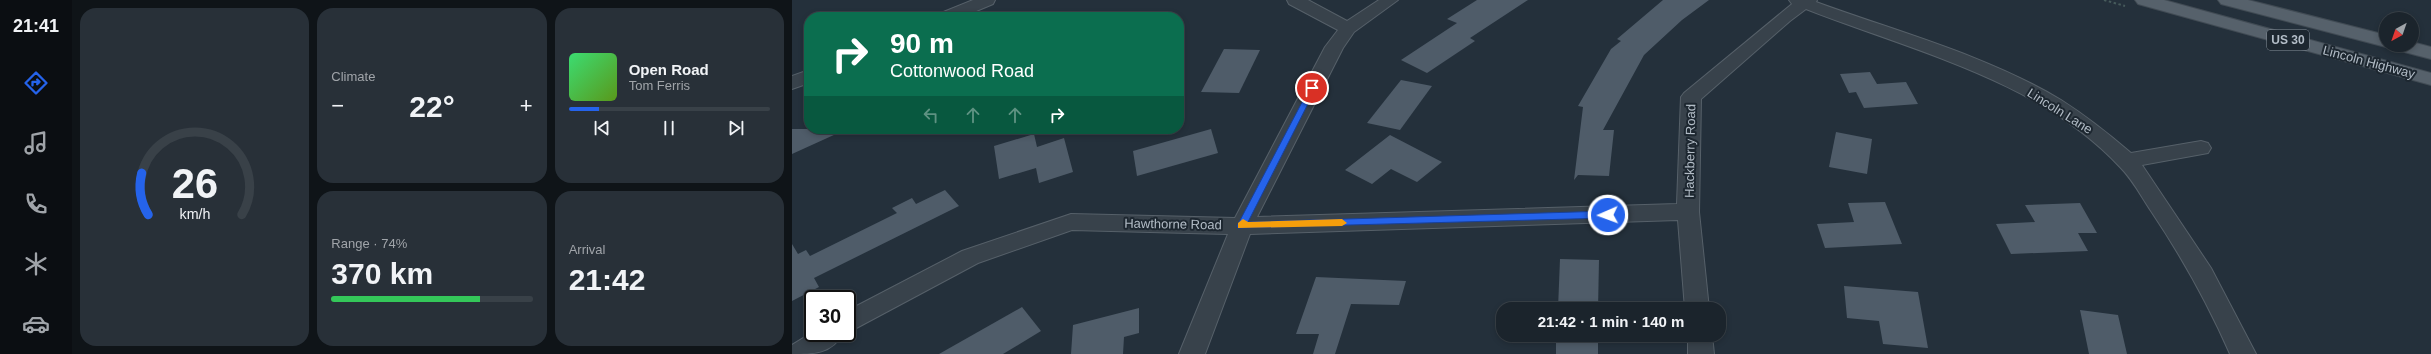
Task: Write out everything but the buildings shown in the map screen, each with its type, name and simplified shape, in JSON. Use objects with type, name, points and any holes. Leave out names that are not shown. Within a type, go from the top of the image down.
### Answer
[{"type":"main road","name":"Lincoln Highway","points":[[2144,0],[2431,79]]},
{"type":"main road","name":"Lincoln Highway","points":[[2227,0],[2379,39]]},
{"type":"main road","name":"Lincoln Highway","points":[[2419,50],[2431,53]]},
{"type":"street","points":[[959,12],[987,0]]},
{"type":"street","points":[[1294,0],[1348,28]]},
{"type":"street","points":[[1192,354],[1242,226],[1334,47],[1348,28],[1390,0]]},
{"type":"street","name":"Lincoln Lane","points":[[1803,1],[2001,76],[2082,122],[2127,161],[2183,240],[2225,313],[2243,354]]},
{"type":"street","name":"Hackberry Road","points":[[1696,302],[1688,212],[1691,97],[1803,1]]},
{"type":"street","points":[[792,83],[804,78]]},
{"type":"street","points":[[2127,161],[2201,148]]},
{"type":"street","name":"Hawthorne Road","points":[[856,318],[970,257],[1071,222],[1242,226],[1688,212]]},
{"type":"street","points":[[800,354],[818,342]]},
{"type":"street","points":[[1700,342],[1701,354]]},
{"type":"slow traffic","points":[[1243,223],[1242,226],[1342,223]]},
{"type":"route","points":[[1312,88],[1242,226],[1608,215]]}]
